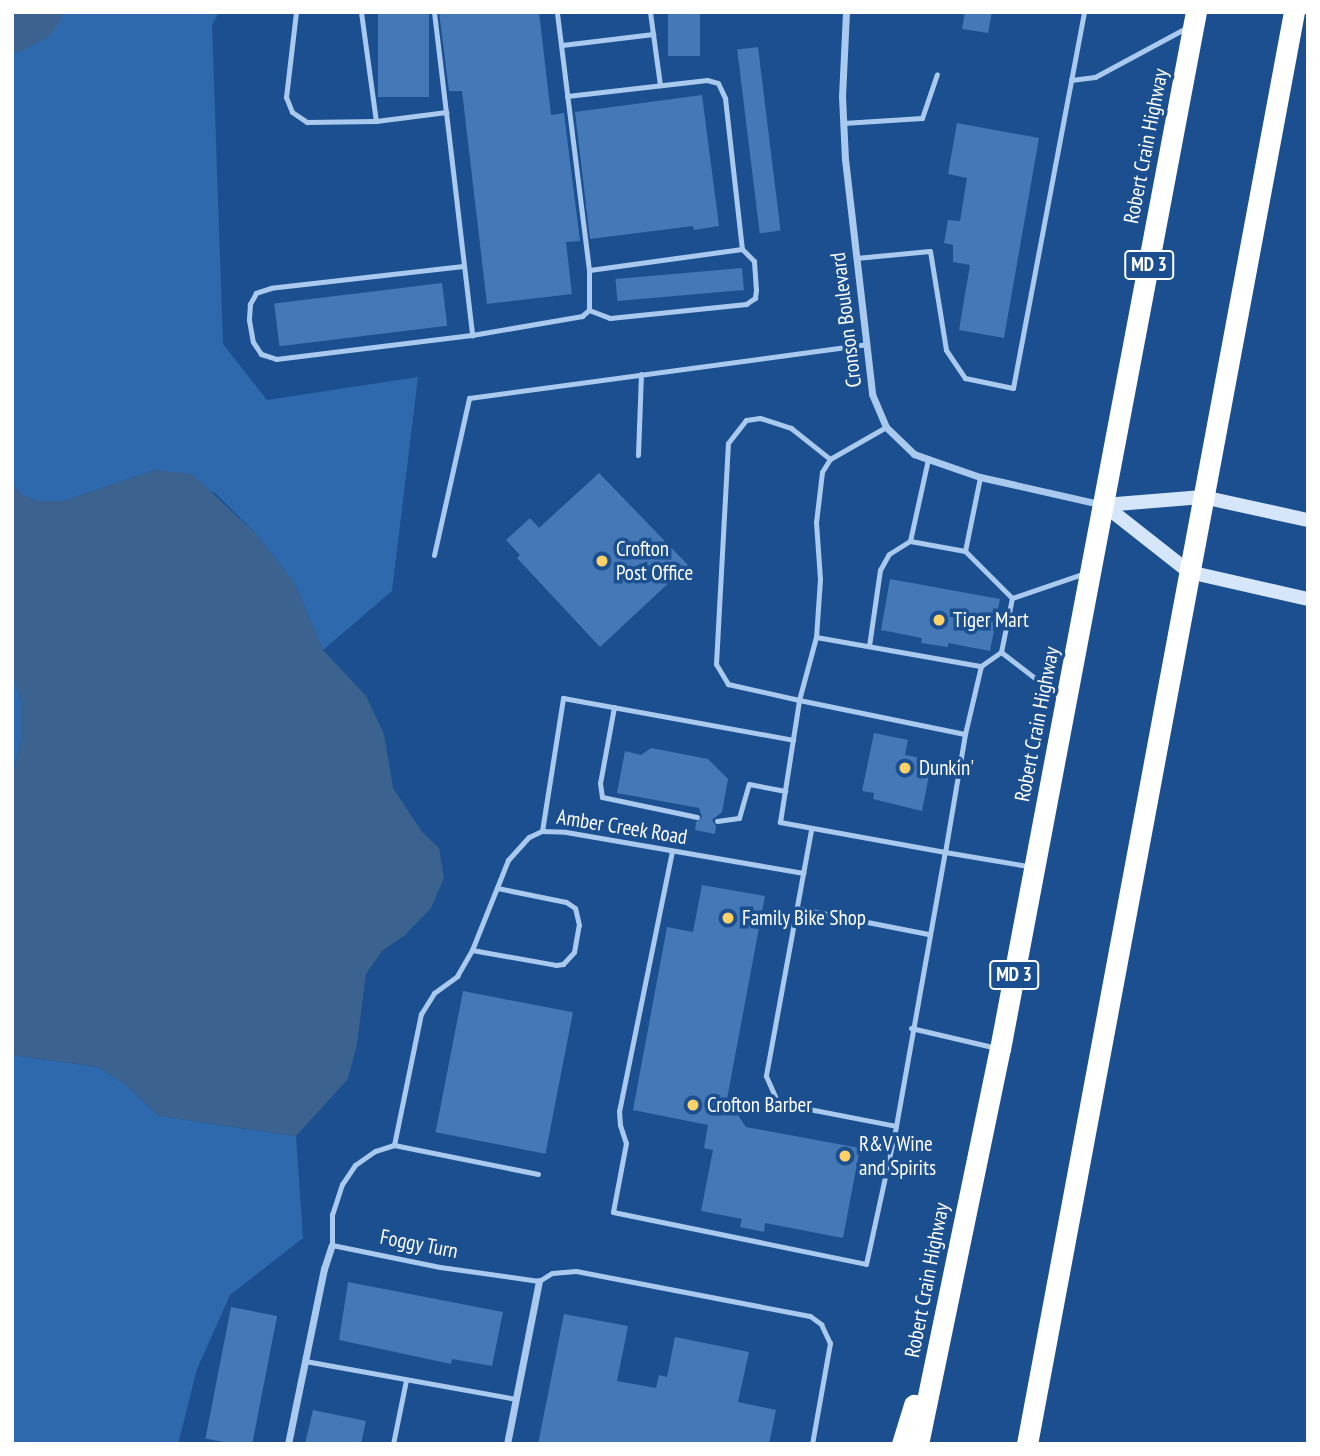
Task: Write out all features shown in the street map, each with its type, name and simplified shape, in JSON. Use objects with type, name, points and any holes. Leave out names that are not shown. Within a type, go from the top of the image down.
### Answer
[{"type":"highway","points":[[1027,1444],[1293,12]]},
{"type":"highway","name":"Robert Crain Highway","points":[[918,1444],[1000,1049],[1195,18]]},
{"type":"highway","points":[[902,1444],[948,1304]]},
{"type":"street","name":"Cronson Boulevard","points":[[846,12],[843,123],[856,258],[872,394],[886,427],[914,454],[928,460],[980,477],[1104,505]]},
{"type":"street","points":[[1104,505],[1203,497],[1308,520]]},
{"type":"street","points":[[1104,505],[1189,572],[1308,599]]},
{"type":"street","points":[[288,1444],[324,1269],[332,1245]]},
{"type":"street","points":[[507,1444],[539,1281]]},
{"type":"lane","points":[[296,12],[286,97],[292,113],[307,122],[376,121],[446,113]]},
{"type":"lane","points":[[361,12],[376,121]]},
{"type":"lane","points":[[434,12],[472,335]]},
{"type":"lane","points":[[463,266],[271,288],[256,293],[250,304],[249,320],[253,342],[261,354],[276,359],[472,335],[582,316],[589,310],[589,270],[557,12]]},
{"type":"lane","points":[[650,12],[660,85]]},
{"type":"lane","points":[[856,258],[930,251],[946,350],[965,378],[1013,388],[1084,12]]},
{"type":"lane","points":[[1071,80],[1095,77],[1195,18]]},
{"type":"lane","points":[[562,45],[653,34]]},
{"type":"lane","points":[[843,123],[922,118],[937,74]]},
{"type":"lane","points":[[567,96],[707,79],[718,83],[725,98],[743,249],[754,261],[755,298],[746,304],[610,318],[589,310]]},
{"type":"lane","points":[[589,270],[743,249]]},
{"type":"lane","points":[[434,555],[469,398],[866,344]]},
{"type":"lane","points":[[638,455],[640,374]]},
{"type":"lane","points":[[830,459],[790,428],[760,418],[746,420],[728,443],[716,664],[728,684],[965,734]]},
{"type":"lane","points":[[886,427],[830,459],[818,486],[816,522],[820,579],[816,637],[799,700],[780,822],[811,830],[1035,867]]},
{"type":"lane","points":[[910,541],[928,460]]},
{"type":"lane","points":[[965,551],[980,477]]},
{"type":"lane","points":[[869,646],[880,570],[888,554],[910,541],[965,551],[1012,597]]},
{"type":"lane","points":[[1012,597],[1091,571]]},
{"type":"lane","points":[[672,851],[619,1111],[626,1143],[613,1212],[866,1264],[896,1126],[911,1028],[965,734],[981,666],[1001,652],[1012,597]]},
{"type":"lane","points":[[816,637],[981,666]]},
{"type":"lane","points":[[1001,652],[1066,702]]},
{"type":"lane","points":[[542,831],[563,698],[793,740]]},
{"type":"lane","points":[[614,707],[600,783],[602,797],[697,817]]},
{"type":"lane","points":[[717,821],[739,818],[749,784],[785,791]]},
{"type":"lane","points":[[811,830],[766,1076],[778,1103],[896,1126]]},
{"type":"lane","name":"Amber Creek Road","points":[[394,1144],[421,1014],[434,993],[457,976],[472,950],[508,860],[529,837],[542,831],[566,832],[803,873]]},
{"type":"lane","points":[[472,950],[555,965],[563,964],[574,952],[579,925],[575,908],[566,902],[496,888]]},
{"type":"lane","points":[[796,908],[929,934]]},
{"type":"lane","points":[[911,1028],[1000,1049]]},
{"type":"lane","points":[[332,1245],[332,1214],[342,1184],[355,1166],[375,1151],[394,1144],[538,1174]]},
{"type":"lane","name":"Foggy Turn","points":[[332,1245],[440,1267],[539,1281]]},
{"type":"lane","points":[[539,1281],[552,1272],[576,1271],[810,1315],[821,1324],[831,1343],[812,1444]]},
{"type":"lane","points":[[305,1361],[516,1398]]},
{"type":"lane","points":[[393,1444],[406,1380]]},
{"type":"shaded area","points":[[12,12],[219,12],[212,25],[223,344],[267,400],[418,377],[392,591],[323,650],[294,582],[256,534],[215,493],[155,470],[63,501],[36,501],[21,494],[12,483]]},
{"type":"shaded area","points":[[155,470],[192,474],[256,534],[294,582],[323,650],[366,696],[384,734],[393,788],[422,832],[439,848],[444,878],[431,908],[405,935],[382,951],[366,974],[357,1044],[348,1079],[296,1136],[159,1116],[126,1085],[98,1067],[12,1055],[12,778],[21,741],[21,701],[12,673],[12,483],[21,494],[36,501],[63,501]]},
{"type":"shaded area","points":[[12,673],[21,701],[21,741],[12,778]]},
{"type":"shaded area","points":[[12,1055],[98,1067],[126,1085],[159,1116],[296,1136],[303,1238],[230,1295],[197,1369],[178,1444],[12,1444]]},
{"type":"building","points":[[378,12],[429,12],[429,97],[378,97]]},
{"type":"building","points":[[439,12],[539,12],[551,115],[564,113],[580,241],[566,242],[572,294],[487,304],[462,91],[449,91]]},
{"type":"building","points":[[668,12],[700,12],[700,56],[668,56]]},
{"type":"building","points":[[965,12],[992,12],[988,33],[962,29]]},
{"type":"building","points":[[758,47],[781,231],[760,233],[737,50]]},
{"type":"building","points":[[702,95],[719,226],[694,230],[693,226],[590,239],[575,112]]},
{"type":"building","points":[[957,123],[1039,138],[1004,338],[959,330],[970,265],[953,262],[953,245],[944,243],[948,220],[960,221],[967,178],[948,174]]},
{"type":"building","points":[[742,268],[744,290],[617,301],[615,279]]},
{"type":"building","points":[[442,283],[447,326],[280,346],[274,304]]},
{"type":"building","name":"Crofton Post Office","points":[[599,473],[688,565],[600,647],[517,558],[520,555],[506,540],[530,518],[539,528]]},
{"type":"building","points":[[890,579],[1000,599],[990,651],[948,643],[948,647],[921,643],[922,638],[881,630]]},
{"type":"building","name":"Dunkin'","points":[[874,733],[908,740],[905,755],[932,760],[922,811],[873,799],[874,793],[862,791]]},
{"type":"building","points":[[651,748],[708,759],[728,779],[722,812],[712,820],[716,826],[715,834],[695,830],[696,822],[702,817],[699,808],[617,793],[625,751],[641,755]]},
{"type":"building","points":[[702,885],[765,896],[727,1099],[746,1127],[860,1148],[843,1238],[765,1223],[764,1232],[740,1227],[742,1219],[701,1211],[713,1150],[704,1148],[708,1125],[633,1110],[667,927],[693,932]]},
{"type":"building","points":[[463,991],[573,1012],[545,1154],[436,1132]]},
{"type":"building","points":[[348,1282],[503,1312],[492,1366],[452,1359],[451,1364],[339,1340]]},
{"type":"building","points":[[231,1307],[277,1316],[252,1444],[234,1444],[205,1439]]},
{"type":"building","points":[[564,1314],[628,1326],[617,1381],[656,1388],[659,1375],[667,1377],[675,1337],[749,1352],[738,1402],[776,1410],[769,1444],[538,1444]]},
{"type":"building","points":[[313,1410],[366,1421],[361,1444],[305,1444]]},
{"type":"waterway","points":[[12,32],[34,21],[41,12]]},
{"type":"place","name":"Crofton Post Office","points":[[602,561]]},
{"type":"place","name":"Tiger Mart","points":[[939,620]]},
{"type":"place","name":"Dunkin'","points":[[905,768]]},
{"type":"place","name":"Family Bike Shop","points":[[728,918]]},
{"type":"place","name":"Crofton Barber","points":[[693,1105]]},
{"type":"place","name":"R&V Wine and Spirits","points":[[845,1156]]}]
